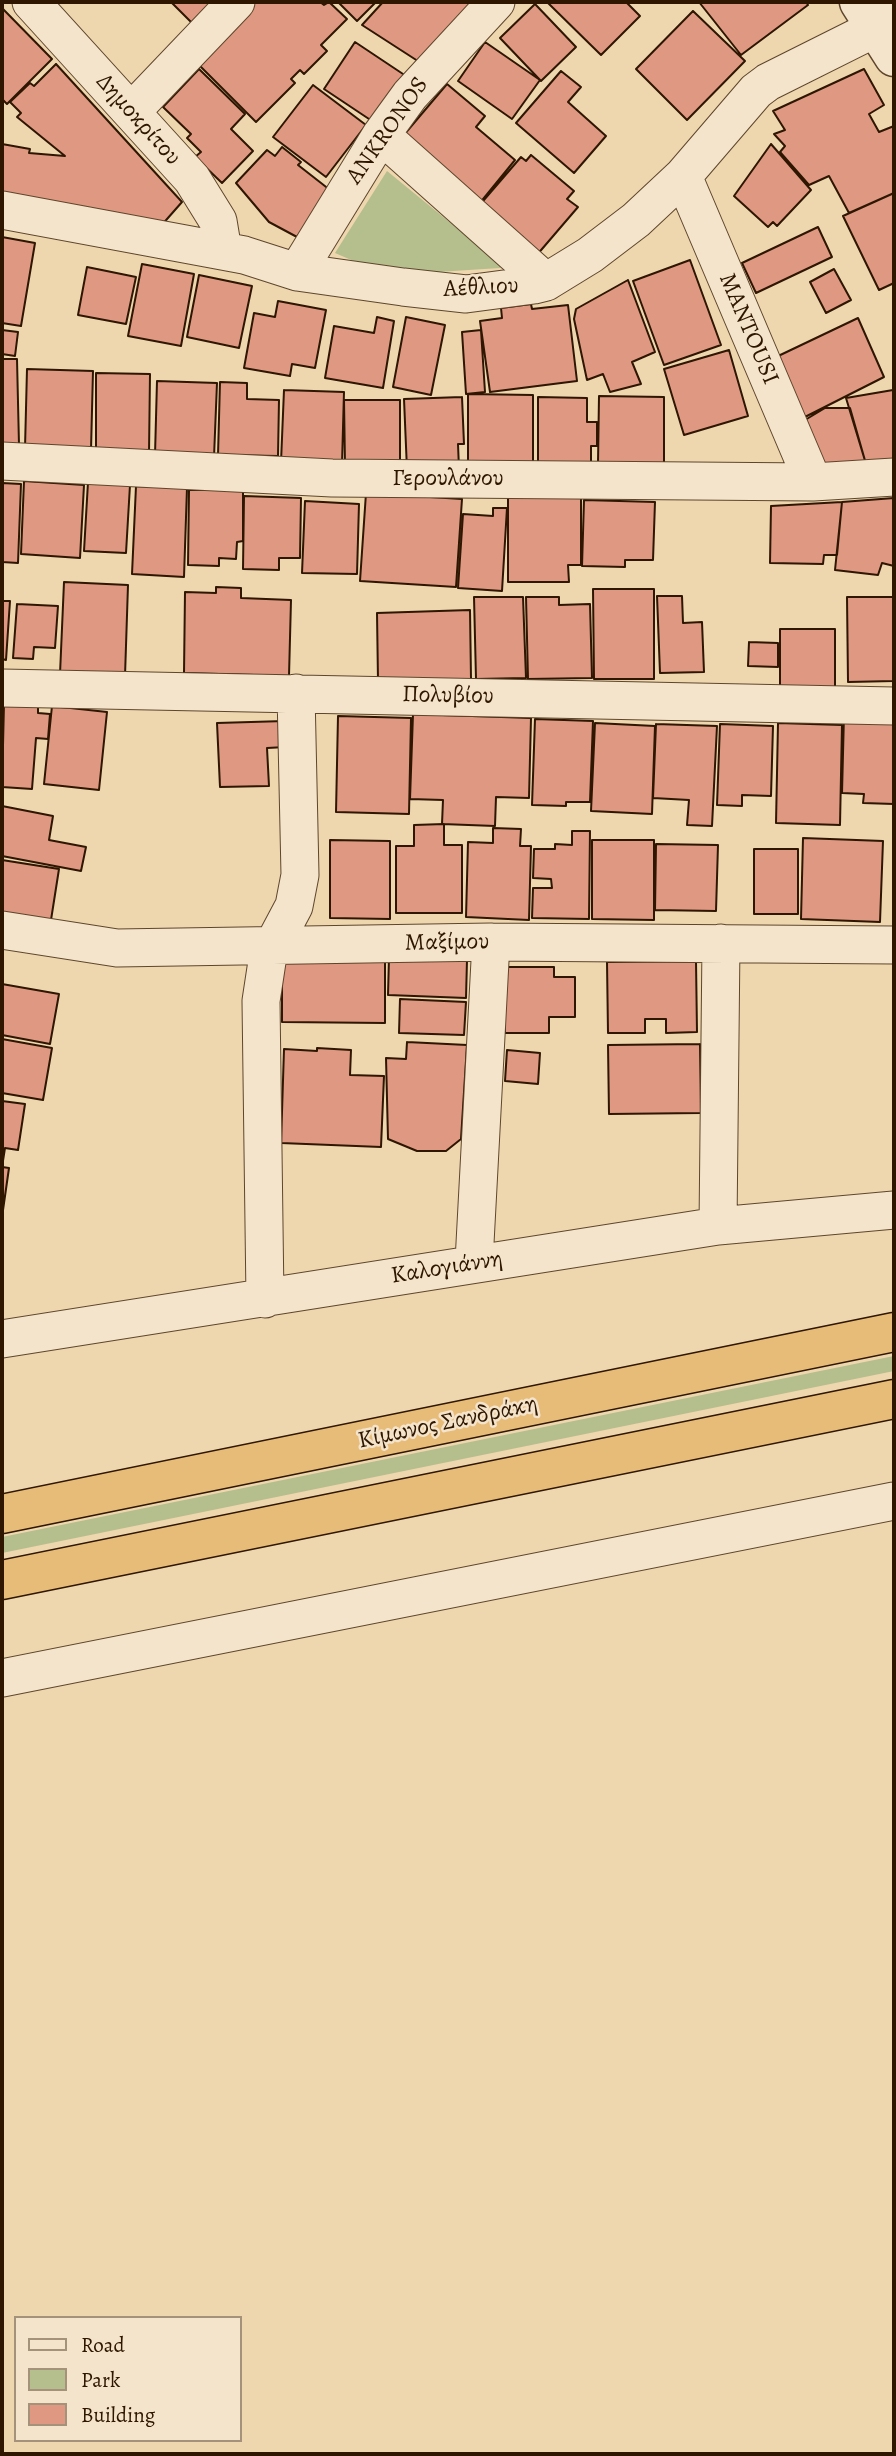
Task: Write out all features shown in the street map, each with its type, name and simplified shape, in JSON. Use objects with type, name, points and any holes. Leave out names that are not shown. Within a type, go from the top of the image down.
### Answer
[{"type":"highway","name":"Κίμωνος Σανδράκη","points":[[2,1514],[894,1332]]},
{"type":"highway","points":[[2,1580],[894,1399]]},
{"type":"street","name":"Δημοκρίτου","points":[[31,2],[203,194],[218,220],[223,251]]},
{"type":"street","points":[[131,112],[236,2]]},
{"type":"street","name":"ANKRONOS","points":[[297,272],[381,135],[419,83],[496,2]]},
{"type":"street","name":"Αέθλιου","points":[[2,211],[223,251],[297,272],[457,293],[498,291],[546,282],[622,232],[683,176],[756,91],[768,82],[881,27]]},
{"type":"street","points":[[381,135],[546,282]]},
{"type":"street","name":"MANTOUSI","points":[[683,176],[813,482]]},
{"type":"street","name":"Γερουλάνου","points":[[2,461],[332,478],[813,482],[894,477]]},
{"type":"street","name":"Πολυβίου","points":[[2,688],[894,706]]},
{"type":"street","points":[[265,1299],[261,1001],[271,946],[294,906],[301,861],[296,693]]},
{"type":"street","name":"Μαξίμου","points":[[2,930],[117,948],[491,942],[894,945]]},
{"type":"street","points":[[474,1262],[491,942]]},
{"type":"street","points":[[718,1226],[721,943]]},
{"type":"street","name":"Καλογιάννη","points":[[2,1339],[265,1299],[474,1262],[718,1226],[894,1210]]},
{"type":"street","points":[[2,1678],[894,1501]]},
{"type":"green space","points":[[387,171],[502,265],[500,268],[437,272],[356,262],[335,253]]},
{"type":"green space","points":[[894,1356],[894,1371],[2,1553],[2,1537]]},
{"type":"building","points":[[171,2],[224,2],[197,28]]},
{"type":"building","points":[[252,2],[320,2],[324,5],[329,2],[347,19],[321,45],[327,51],[304,74],[300,70],[291,79],[295,83],[256,122],[194,60]]},
{"type":"building","points":[[338,2],[376,2],[357,21]]},
{"type":"building","points":[[383,2],[469,2],[477,10],[424,65],[362,25]]},
{"type":"building","points":[[547,2],[626,2],[640,16],[601,55]]},
{"type":"building","points":[[699,2],[806,2],[808,5],[741,55]]},
{"type":"building","points":[[535,4],[576,47],[541,81],[500,38]]},
{"type":"building","points":[[2,8],[52,59],[7,104],[2,99]]},
{"type":"building","points":[[693,11],[745,61],[687,120],[636,69]]},
{"type":"building","points":[[355,42],[409,78],[378,125],[324,89]]},
{"type":"building","points":[[485,42],[540,80],[512,119],[458,81]]},
{"type":"building","points":[[56,64],[182,202],[160,227],[2,193],[2,144],[30,149],[29,153],[65,156],[17,117],[21,113],[10,102],[30,83],[34,86]]},
{"type":"building","points":[[199,69],[245,114],[231,129],[253,151],[222,183],[195,157],[201,152],[187,138],[191,134],[163,107]]},
{"type":"building","points":[[864,69],[884,105],[869,114],[879,132],[894,126],[894,193],[849,213],[829,176],[809,185],[780,152],[785,146],[774,134],[785,130],[773,111]]},
{"type":"building","points":[[561,71],[581,87],[568,102],[606,136],[574,173],[516,123]]},
{"type":"building","points":[[447,84],[485,116],[476,127],[515,160],[475,209],[397,143]]},
{"type":"building","points":[[313,85],[366,125],[326,177],[273,137]]},
{"type":"building","points":[[771,144],[811,190],[777,226],[773,222],[768,227],[734,196]]},
{"type":"building","points":[[282,147],[301,162],[298,165],[330,190],[297,237],[269,222],[236,183],[267,150],[275,156]]},
{"type":"building","points":[[531,155],[574,191],[567,199],[578,207],[536,256],[477,208],[521,157],[526,161]]},
{"type":"building","points":[[894,193],[894,283],[879,290],[843,216]]},
{"type":"building","points":[[818,227],[832,257],[756,293],[742,263]]},
{"type":"building","points":[[2,237],[35,243],[21,326],[2,323]]},
{"type":"building","points":[[690,260],[721,345],[664,365],[633,281]]},
{"type":"building","points":[[142,264],[194,274],[181,346],[128,336]]},
{"type":"building","points":[[87,267],[136,277],[126,324],[78,315]]},
{"type":"building","points":[[834,269],[851,300],[826,313],[810,282]]},
{"type":"building","points":[[199,275],[252,286],[239,348],[187,337]]},
{"type":"building","points":[[628,280],[655,352],[632,362],[641,384],[610,392],[603,374],[587,380],[574,319],[576,309]]},
{"type":"building","points":[[278,301],[326,310],[315,368],[292,364],[290,376],[244,368],[254,313],[275,317]]},
{"type":"building","points":[[531,304],[532,309],[568,305],[577,381],[490,392],[480,321],[502,318],[501,308]]},
{"type":"building","points":[[377,317],[394,321],[383,388],[325,378],[334,326],[374,333]]},
{"type":"building","points":[[406,317],[445,325],[431,395],[393,387]]},
{"type":"building","points":[[858,318],[884,377],[799,420],[774,358]]},
{"type":"building","points":[[2,330],[18,332],[15,356],[2,354]]},
{"type":"building","points":[[481,330],[485,392],[466,394],[462,332]]},
{"type":"building","points":[[729,350],[748,416],[684,435],[664,369]]},
{"type":"building","points":[[2,359],[17,359],[19,445],[2,445]]},
{"type":"building","points":[[27,369],[93,371],[91,450],[25,448]]},
{"type":"building","points":[[96,373],[150,374],[149,454],[96,453]]},
{"type":"building","points":[[157,381],[217,383],[214,457],[155,455]]},
{"type":"building","points":[[220,382],[247,383],[247,399],[279,400],[278,456],[218,455]]},
{"type":"building","points":[[284,390],[344,392],[342,464],[281,462]]},
{"type":"building","points":[[893,390],[894,462],[866,464],[846,398]]},
{"type":"building","points":[[468,394],[533,395],[533,470],[468,469]]},
{"type":"building","points":[[599,396],[664,397],[664,464],[598,463]]},
{"type":"building","points":[[462,397],[464,444],[458,444],[459,469],[407,470],[404,399]]},
{"type":"building","points":[[538,397],[587,398],[587,422],[597,422],[597,446],[591,446],[591,469],[538,468]]},
{"type":"building","points":[[344,400],[400,400],[400,466],[345,466]]},
{"type":"building","points":[[825,408],[850,408],[866,464],[822,469],[800,423]]},
{"type":"building","points":[[24,481],[84,485],[80,558],[21,554]]},
{"type":"building","points":[[88,482],[130,485],[126,553],[84,551]]},
{"type":"building","points":[[2,483],[21,484],[18,563],[2,562]]},
{"type":"building","points":[[136,486],[187,488],[184,577],[132,574]]},
{"type":"building","points":[[189,490],[243,490],[243,541],[237,542],[236,559],[219,558],[219,566],[188,565]]},
{"type":"building","points":[[366,493],[462,499],[456,587],[360,581]]},
{"type":"building","points":[[244,496],[301,498],[300,558],[279,558],[279,570],[243,569]]},
{"type":"building","points":[[508,496],[581,497],[581,565],[568,565],[569,582],[508,582]]},
{"type":"building","points":[[894,498],[894,566],[882,563],[878,575],[835,570],[842,502]]},
{"type":"building","points":[[584,500],[655,502],[653,560],[625,560],[625,567],[582,566]]},
{"type":"building","points":[[305,501],[359,504],[357,574],[302,573]]},
{"type":"building","points":[[842,502],[837,555],[824,555],[823,564],[770,563],[771,506]]},
{"type":"building","points":[[493,508],[507,508],[502,591],[458,588],[463,514],[493,516]]},
{"type":"building","points":[[64,582],[128,585],[125,676],[60,674]]},
{"type":"building","points":[[216,587],[241,588],[241,598],[291,600],[289,676],[184,673],[185,592],[216,593]]},
{"type":"building","points":[[593,589],[654,589],[654,679],[594,679]]},
{"type":"building","points":[[657,596],[682,596],[683,623],[702,622],[704,672],[660,673]]},
{"type":"building","points":[[474,597],[523,597],[526,678],[476,679]]},
{"type":"building","points":[[526,597],[559,597],[559,605],[590,604],[592,678],[528,679]]},
{"type":"building","points":[[847,597],[894,597],[894,681],[848,682]]},
{"type":"building","points":[[2,601],[10,601],[6,660],[2,659]]},
{"type":"building","points":[[17,604],[58,606],[55,648],[34,647],[33,659],[13,658]]},
{"type":"building","points":[[470,610],[471,679],[378,681],[377,613]]},
{"type":"building","points":[[780,629],[835,629],[835,688],[780,688]]},
{"type":"building","points":[[749,642],[778,643],[778,667],[748,666]]},
{"type":"building","points":[[4,703],[38,706],[38,713],[50,714],[48,739],[36,738],[32,789],[2,787]]},
{"type":"building","points":[[52,706],[107,712],[99,790],[44,784]]},
{"type":"building","points":[[413,714],[531,718],[529,798],[496,797],[495,826],[442,824],[443,800],[410,799]]},
{"type":"building","points":[[844,714],[894,717],[894,804],[863,803],[864,794],[842,793]]},
{"type":"building","points":[[338,716],[411,718],[409,814],[336,812]]},
{"type":"building","points":[[535,719],[593,721],[590,802],[566,802],[566,806],[532,805]]},
{"type":"building","points":[[285,721],[286,747],[267,748],[269,786],[220,787],[217,723]]},
{"type":"building","points":[[595,723],[655,726],[652,814],[591,811]]},
{"type":"building","points":[[778,723],[842,725],[840,825],[776,823]]},
{"type":"building","points":[[656,724],[717,726],[712,826],[687,825],[689,800],[653,798]]},
{"type":"building","points":[[720,724],[773,726],[771,796],[742,795],[742,806],[717,805]]},
{"type":"building","points":[[2,806],[53,816],[49,840],[86,847],[81,871],[2,856]]},
{"type":"building","points":[[444,824],[444,845],[462,845],[462,913],[396,913],[396,846],[414,846],[414,825]]},
{"type":"building","points":[[493,828],[521,829],[520,846],[531,846],[529,920],[466,917],[468,842],[493,843]]},
{"type":"building","points":[[572,831],[590,831],[589,919],[532,918],[533,888],[552,888],[551,879],[533,878],[534,849],[555,849],[555,844],[572,845]]},
{"type":"building","points":[[803,838],[883,841],[880,922],[801,919]]},
{"type":"building","points":[[330,840],[390,841],[390,919],[330,918]]},
{"type":"building","points":[[592,840],[654,840],[654,920],[592,919]]},
{"type":"building","points":[[656,844],[718,845],[716,911],[655,910]]},
{"type":"building","points":[[754,849],[798,849],[798,914],[754,914]]},
{"type":"building","points":[[2,860],[59,869],[51,920],[2,912]]},
{"type":"building","points":[[389,957],[467,960],[466,998],[388,995]]},
{"type":"building","points":[[282,959],[385,959],[385,1023],[282,1022]]},
{"type":"building","points":[[696,961],[697,1032],[666,1033],[666,1019],[645,1019],[645,1033],[608,1033],[607,962]]},
{"type":"building","points":[[504,967],[554,967],[554,977],[575,977],[575,1017],[549,1017],[549,1033],[505,1033]]},
{"type":"building","points":[[2,984],[59,994],[50,1044],[2,1035]]},
{"type":"building","points":[[400,999],[466,1002],[464,1035],[399,1033]]},
{"type":"building","points":[[2,1039],[52,1048],[43,1100],[2,1093]]},
{"type":"building","points":[[407,1042],[467,1045],[461,1139],[446,1151],[417,1151],[388,1139],[386,1058],[406,1059]]},
{"type":"building","points":[[700,1044],[701,1113],[609,1114],[608,1045]]},
{"type":"building","points":[[317,1048],[351,1050],[350,1075],[384,1076],[381,1147],[281,1143],[284,1049],[317,1051]]},
{"type":"building","points":[[507,1050],[540,1053],[538,1084],[505,1081]]},
{"type":"building","points":[[2,1101],[25,1104],[18,1150],[5,1148],[2,1167]]},
{"type":"building","points":[[2,1167],[9,1168],[2,1217]]}]
